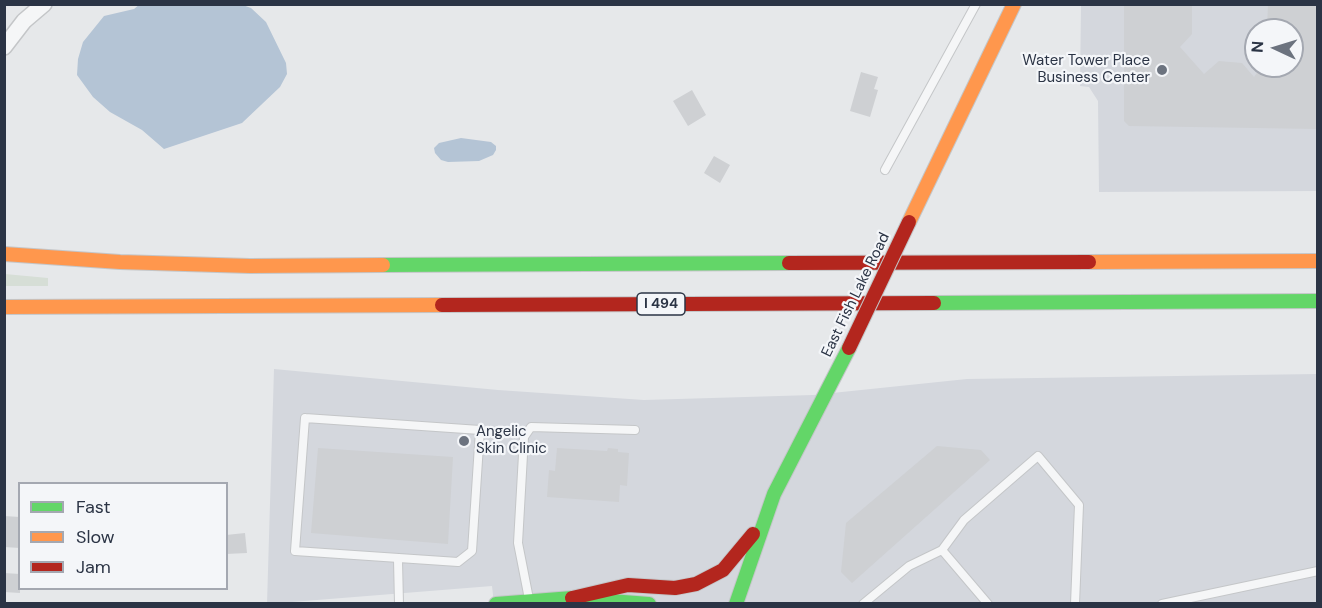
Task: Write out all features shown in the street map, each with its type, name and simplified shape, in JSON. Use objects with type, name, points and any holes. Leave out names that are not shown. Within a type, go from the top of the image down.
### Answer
[{"type":"main road","name":"East Fish Lake Road","points":[[736,603],[761,524],[774,494],[849,348],[1014,4]]},
{"type":"main road","points":[[4,254],[120,262],[250,266],[1317,261]]},
{"type":"main road","name":"I 494","points":[[4,307],[1317,301]]},
{"type":"main road","points":[[496,603],[572,598],[628,585],[675,588],[696,584],[723,570],[761,524]]},
{"type":"main road","points":[[572,598],[649,603]]},
{"type":"street","points":[[4,46],[24,21],[44,4]]},
{"type":"lane","points":[[885,170],[976,4]]},
{"type":"lane","points":[[305,418],[480,430],[472,551],[458,562],[398,560],[296,551],[305,418]]},
{"type":"lane","points":[[529,602],[518,543],[524,437],[531,427],[635,430]]},
{"type":"lane","points":[[863,603],[909,566],[942,550],[964,520],[1038,456],[1079,505],[1075,603]]},
{"type":"lane","points":[[942,550],[988,603]]},
{"type":"lane","points":[[398,560],[399,603]]},
{"type":"lane","points":[[1162,603],[1317,571]]},
{"type":"shaded area","points":[[1081,5],[1317,5],[1317,191],[1099,192],[1098,101],[1089,87],[1080,86]]},
{"type":"shaded area","points":[[5,274],[48,278],[48,286],[5,286]]},
{"type":"shaded area","points":[[274,369],[498,390],[644,400],[813,395],[967,379],[1317,374],[1317,603],[494,604],[492,586],[267,604]]},
{"type":"water","points":[[140,4],[240,4],[251,8],[266,22],[286,63],[287,74],[280,87],[242,123],[164,149],[142,130],[110,112],[93,97],[77,75],[78,59],[83,42],[104,16],[134,9]]},
{"type":"water","points":[[461,138],[491,142],[496,146],[496,150],[493,155],[479,161],[448,162],[441,160],[435,153],[434,148],[439,143]]},
{"type":"building","name":"Water Tower Place Business Center","points":[[1124,4],[1192,4],[1192,34],[1180,47],[1204,74],[1219,61],[1242,63],[1244,78],[1304,78],[1304,18],[1267,18],[1268,4],[1317,4],[1317,129],[1129,126],[1124,121]]},
{"type":"building","points":[[861,72],[878,77],[874,89],[878,90],[870,117],[850,111]]},
{"type":"building","points":[[692,90],[706,115],[688,126],[673,101]]},
{"type":"building","points":[[714,156],[730,165],[720,183],[704,173]]},
{"type":"building","points":[[937,446],[981,450],[990,460],[852,583],[841,572],[846,523]]},
{"type":"building","points":[[318,448],[453,457],[448,544],[311,533]]},
{"type":"building","points":[[557,448],[607,451],[608,448],[629,453],[627,486],[620,485],[619,502],[547,497],[549,470],[555,471]]},
{"type":"building","points":[[4,516],[18,517],[18,548],[4,547]]},
{"type":"building","points":[[245,533],[247,553],[228,554],[228,535]]},
{"type":"building","points":[[4,573],[18,574],[20,593],[4,592]]},
{"type":"traffic: fast","points":[[383,265],[789,263]]},
{"type":"traffic: fast","points":[[934,303],[1318,301]]},
{"type":"traffic: fast","points":[[736,604],[774,494],[849,348]]},
{"type":"traffic: fast","points":[[496,604],[572,598],[649,604]]},
{"type":"traffic: slow","points":[[909,222],[1014,4]]},
{"type":"traffic: slow","points":[[4,254],[120,262],[250,266],[383,265]]},
{"type":"traffic: slow","points":[[1089,262],[1318,261]]},
{"type":"traffic: slow","points":[[4,307],[442,305]]},
{"type":"traffic: jam","points":[[849,348],[909,222]]},
{"type":"traffic: jam","points":[[789,263],[1089,262]]},
{"type":"traffic: jam","points":[[442,305],[934,303]]},
{"type":"traffic: jam","points":[[572,598],[628,585],[675,588],[696,584],[723,570],[753,534]]},
{"type":"place","name":"Water Tower Place Business Center","points":[[1162,70]]},
{"type":"place","name":"Angelic Skin Clinic","points":[[464,441]]}]
